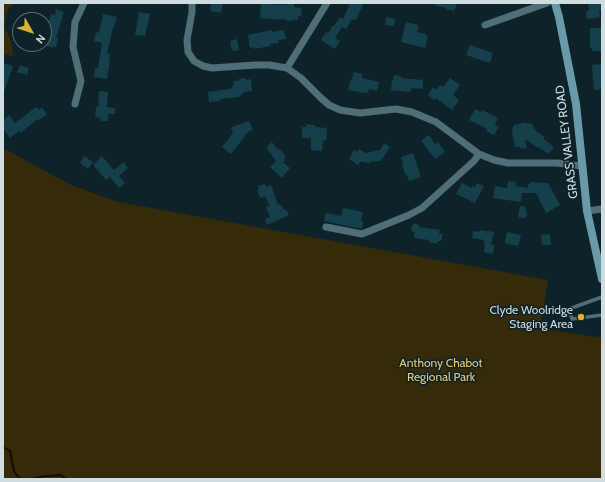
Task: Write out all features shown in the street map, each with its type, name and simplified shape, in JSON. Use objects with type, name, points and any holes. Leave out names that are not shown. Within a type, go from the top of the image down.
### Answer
[{"type":"main road","name":"GRASS VALLEY ROAD","points":[[555,3],[576,104],[587,211],[602,279]]},
{"type":"street","points":[[76,104],[81,81],[73,47],[75,22],[84,3]]},
{"type":"street","points":[[192,3],[192,12],[187,40],[188,52],[194,61],[203,66],[212,68],[269,65],[287,68],[301,78],[329,105],[340,110],[360,113],[396,109],[412,112],[436,122],[479,154],[494,160],[508,162],[557,163],[582,166]]},
{"type":"street","points":[[287,68],[327,3]]},
{"type":"street","points":[[485,25],[547,3]]},
{"type":"street","points":[[326,227],[362,234],[409,215],[422,208],[474,161],[479,154]]},
{"type":"street","points":[[587,211],[602,209]]},
{"type":"lane","points":[[602,297],[569,309],[572,319],[602,315]]},
{"type":"green space","points":[[3,3],[15,3],[8,9],[4,27],[11,40],[13,56],[3,54]]},
{"type":"green space","name":"Anthony Chabot Regional Park","points":[[3,148],[71,185],[118,202],[548,280],[540,328],[602,338],[602,479],[3,479]]},
{"type":"building","points":[[211,3],[223,3],[221,13],[210,11]]},
{"type":"building","points":[[261,3],[279,5],[287,5],[287,3],[294,4],[294,7],[302,8],[301,16],[298,16],[298,20],[292,21],[281,18],[282,20],[260,18]]},
{"type":"building","points":[[350,3],[364,3],[356,20],[352,19],[346,29],[342,27],[335,38],[340,41],[335,49],[321,40],[326,32],[328,33],[340,17],[343,19]]},
{"type":"building","points":[[434,3],[457,3],[454,11],[434,5]]},
{"type":"building","points":[[588,3],[602,3],[602,10],[599,10],[600,17],[587,19],[586,13],[589,10]]},
{"type":"building","points":[[56,9],[64,12],[56,38],[58,38],[56,47],[53,46],[53,48],[52,14],[55,15]]},
{"type":"building","points":[[139,12],[150,14],[145,36],[135,35]]},
{"type":"building","points":[[103,14],[117,17],[113,27],[107,54],[110,54],[110,61],[107,79],[94,77],[95,68],[98,68],[102,43],[94,41],[96,32],[99,33]]},
{"type":"building","points":[[386,17],[395,19],[394,26],[385,25]]},
{"type":"building","points":[[406,22],[419,25],[417,32],[428,36],[425,48],[401,42]]},
{"type":"building","points":[[590,28],[602,28],[602,51],[592,51],[592,48],[590,48]]},
{"type":"building","points":[[272,30],[272,32],[284,30],[286,39],[278,40],[279,43],[270,44],[271,46],[254,49],[254,47],[250,48],[248,35]]},
{"type":"building","points":[[237,39],[239,50],[232,51],[230,41]]},
{"type":"building","points":[[470,45],[493,53],[490,63],[466,55]]},
{"type":"building","points":[[4,63],[13,66],[3,92],[3,66]]},
{"type":"building","points":[[602,64],[602,89],[594,90],[592,65]]},
{"type":"building","points":[[20,65],[29,68],[27,75],[17,72]]},
{"type":"building","points":[[354,72],[362,74],[362,78],[379,82],[377,91],[369,89],[368,93],[364,93],[348,90]]},
{"type":"building","points":[[394,75],[401,76],[401,78],[423,80],[423,89],[412,88],[409,92],[391,90]]},
{"type":"building","points":[[245,78],[247,80],[251,79],[252,91],[244,92],[239,97],[209,102],[208,92],[230,89],[234,85],[233,81],[238,81],[239,79]]},
{"type":"building","points":[[450,78],[460,85],[453,95],[459,100],[452,110],[436,98],[434,100],[428,95],[433,87],[436,90],[440,85],[443,87]]},
{"type":"building","points":[[99,91],[108,92],[107,107],[115,108],[115,114],[108,114],[108,121],[101,121],[99,117],[95,117],[96,107],[98,107]]},
{"type":"building","points":[[36,107],[39,110],[42,107],[47,114],[20,133],[19,131],[10,138],[3,129],[3,120],[9,115],[15,123]]},
{"type":"building","points":[[475,109],[481,112],[482,110],[498,118],[495,125],[499,127],[494,135],[486,131],[487,129],[469,120]]},
{"type":"building","points":[[249,121],[253,130],[248,132],[231,154],[222,147],[233,133],[231,128]]},
{"type":"building","points":[[527,122],[527,124],[532,123],[534,129],[554,147],[549,154],[525,139],[527,148],[521,149],[520,147],[515,147],[512,134],[513,127],[514,125]]},
{"type":"building","points":[[306,124],[315,125],[315,127],[327,128],[326,141],[323,140],[322,151],[311,150],[311,138],[302,138],[302,127],[306,127]]},
{"type":"building","points":[[429,135],[435,144],[438,142],[445,152],[435,159],[422,142],[422,140]]},
{"type":"building","points":[[272,142],[286,157],[284,158],[285,160],[283,162],[290,168],[282,178],[270,167],[276,161],[266,147]]},
{"type":"building","points":[[384,143],[390,147],[381,161],[370,162],[369,164],[360,162],[358,165],[349,159],[354,150],[357,152],[359,149],[366,153],[380,150]]},
{"type":"building","points":[[413,153],[421,177],[409,181],[402,165],[401,157]]},
{"type":"building","points":[[84,156],[93,162],[88,169],[80,163]]},
{"type":"building","points":[[102,156],[114,170],[124,162],[128,168],[119,176],[125,183],[119,188],[110,177],[106,180],[93,165]]},
{"type":"building","points":[[508,181],[516,182],[515,186],[528,188],[528,184],[531,182],[548,183],[560,205],[546,213],[536,193],[522,193],[521,202],[493,198],[495,186],[507,188]]},
{"type":"building","points":[[462,183],[472,188],[472,186],[475,187],[477,183],[484,186],[475,203],[456,194]]},
{"type":"building","points":[[265,184],[266,187],[271,185],[278,205],[280,204],[284,210],[286,209],[289,215],[267,225],[265,219],[270,217],[266,207],[270,206],[265,196],[260,198],[257,190],[259,189],[258,186]]},
{"type":"building","points":[[520,206],[526,207],[526,218],[518,217]]},
{"type":"building","points":[[343,208],[363,212],[361,221],[363,221],[362,229],[324,221],[326,213],[341,216]]},
{"type":"building","points":[[413,223],[420,225],[419,227],[440,230],[439,234],[443,234],[441,241],[438,241],[437,244],[429,242],[429,240],[414,238],[415,232],[411,231]]},
{"type":"building","points":[[480,230],[494,232],[491,244],[494,245],[493,254],[484,252],[484,240],[472,238],[473,231],[480,232]]},
{"type":"building","points":[[507,232],[521,235],[518,246],[505,243]]},
{"type":"building","points":[[550,234],[551,245],[542,245],[541,235]]},
{"type":"waterway","points":[[3,447],[10,451],[14,471],[19,478],[24,479]]},
{"type":"waterway","points":[[29,479],[61,475],[66,479]]},
{"type":"place","name":"Clyde Woolridge Staging Area","points":[[581,317]]}]
